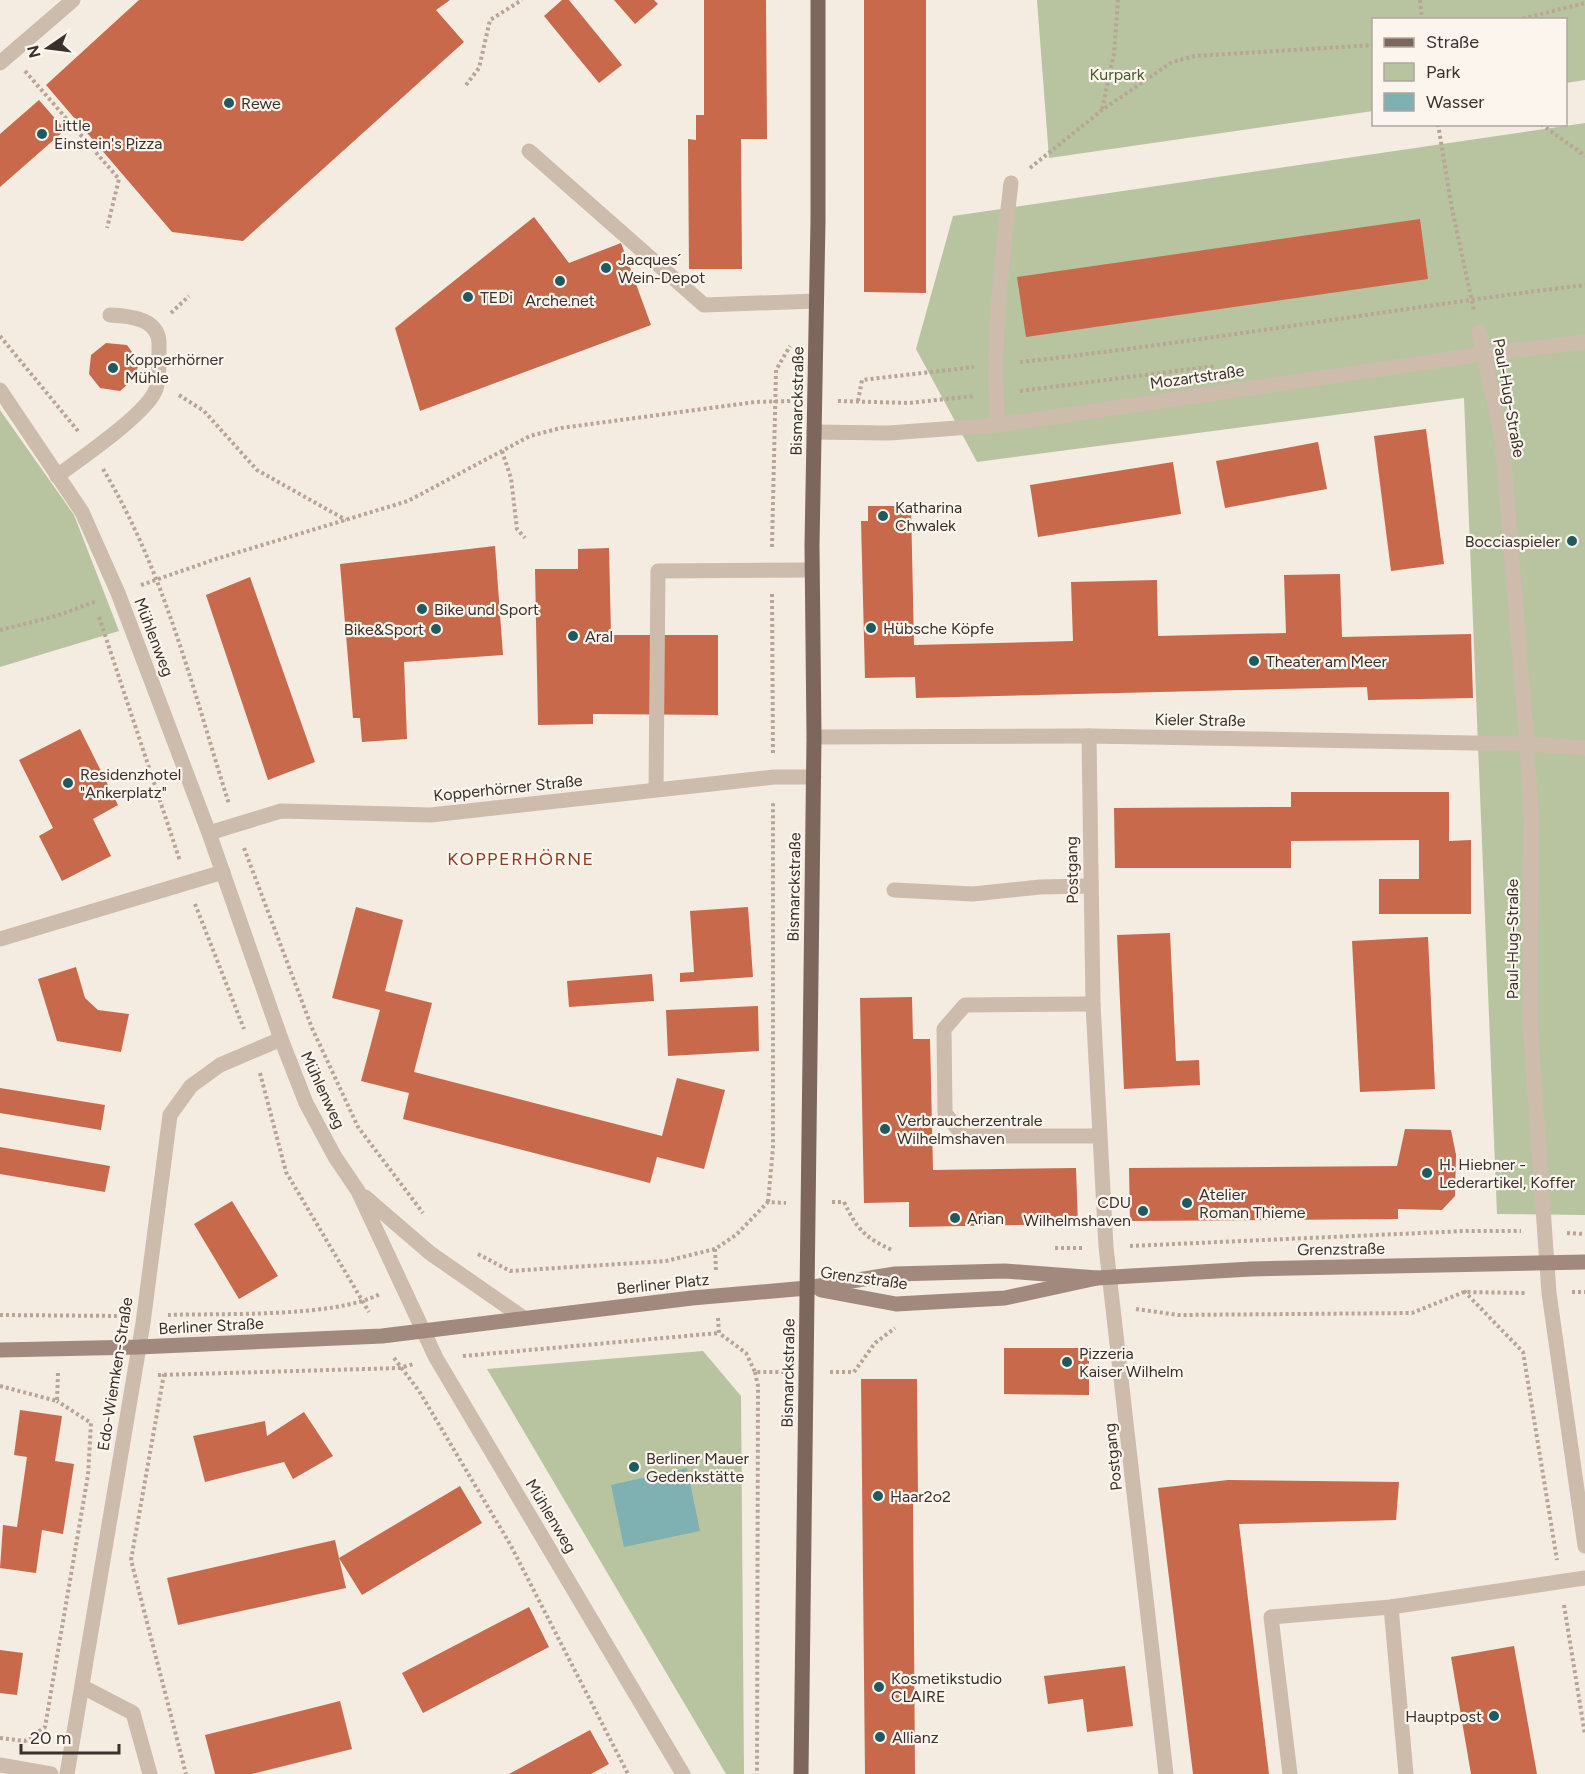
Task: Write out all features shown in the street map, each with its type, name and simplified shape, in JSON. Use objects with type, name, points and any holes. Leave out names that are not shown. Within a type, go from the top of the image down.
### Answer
[{"type":"main road","name":"Bismarckstraße","points":[[801,1774],[810,1203],[814,777],[812,570],[818,0]]},
{"type":"main road","name":"Grenzstraße","points":[[807,1288],[914,1273],[1005,1271],[1103,1278],[1251,1269],[1585,1262]]},
{"type":"main road","name":"Grenzstraße","points":[[807,1288],[896,1304],[1005,1298],[1103,1278]]},
{"type":"main road","name":"Berliner Platz","points":[[423,1331],[522,1317],[807,1288]]},
{"type":"main road","name":"Berliner Straße","points":[[0,1350],[139,1347],[382,1336],[423,1331]]},
{"type":"street","points":[[5,59],[73,0]]},
{"type":"street","points":[[529,152],[704,305],[816,301]]},
{"type":"street","points":[[998,425],[995,394],[996,364],[1002,266],[1011,183]]},
{"type":"street","points":[[57,476],[142,410],[156,390],[160,337],[155,328],[136,316],[110,315]]},
{"type":"street","name":"Paul-Hug-Straße","points":[[1479,332],[1502,439],[1527,744],[1531,816],[1530,1023],[1549,1293],[1585,1546]]},
{"type":"street","name":"Mozartstraße","points":[[814,432],[889,433],[998,425],[1484,354],[1585,342]]},
{"type":"street","name":"Mühlenweg","points":[[0,390],[82,512],[118,593],[209,833],[281,1039],[306,1103],[335,1156],[358,1191],[436,1358],[683,1774]]},
{"type":"street","points":[[656,789],[658,571],[812,570]]},
{"type":"street","name":"Kieler Straße","points":[[814,737],[1089,736],[1527,744],[1585,748]]},
{"type":"street","name":"Postgang","points":[[1089,736],[1092,1004],[1106,1247],[1103,1278],[1113,1305],[1167,1774]]},
{"type":"street","name":"Kopperhörner Straße","points":[[209,833],[281,811],[430,815],[774,777],[814,777]]},
{"type":"street","points":[[0,939],[186,881],[223,872]]},
{"type":"street","points":[[894,890],[973,894],[1090,886]]},
{"type":"street","points":[[1092,1004],[964,1005],[944,1029],[945,1113],[963,1136],[1099,1136]]},
{"type":"street","name":"Edo-Wiemken-Straße","points":[[67,1774],[144,1316],[170,1115],[191,1086],[220,1065],[281,1039]]},
{"type":"street","points":[[358,1191],[430,1253],[522,1317]]},
{"type":"street","points":[[1290,1774],[1271,1617],[1391,1607],[1585,1578]]},
{"type":"street","points":[[1391,1607],[1407,1774]]},
{"type":"street","points":[[82,1687],[133,1713],[150,1774]]},
{"type":"street","points":[[0,1766],[51,1774]]},
{"type":"path","points":[[466,85],[479,68],[490,20],[522,0]]},
{"type":"path","points":[[1102,110],[1114,54],[1119,0]]},
{"type":"path","points":[[1420,0],[1422,18]]},
{"type":"path","points":[[1525,18],[1585,3]]},
{"type":"path","points":[[1011,183],[1102,110],[1172,62],[1195,56],[1372,45]]},
{"type":"path","points":[[5,59],[119,179],[107,228]]},
{"type":"path","points":[[1438,126],[1452,209],[1479,332]]},
{"type":"path","points":[[1544,126],[1585,156]]},
{"type":"path","points":[[1219,366],[909,403],[858,401],[862,380],[1293,328],[1472,299],[1585,285]]},
{"type":"path","points":[[0,336],[60,406],[92,450],[129,513],[158,579],[236,825],[312,1028],[358,1127],[425,1215]]},
{"type":"path","points":[[470,1250],[510,1271],[666,1261],[715,1249],[736,1235],[768,1202],[772,1148],[774,401],[776,370],[793,340]]},
{"type":"path","points":[[156,390],[174,392],[204,411],[257,470],[346,520]]},
{"type":"path","points":[[0,630],[56,616],[158,579],[408,501],[530,436],[561,428],[774,401],[814,400]]},
{"type":"path","points":[[502,450],[511,478],[517,529],[525,538]]},
{"type":"path","points":[[93,603],[186,881],[252,1050],[268,1099],[286,1172],[399,1368],[419,1391],[510,1544],[628,1774]]},
{"type":"path","points":[[768,1202],[844,1202],[856,1228],[874,1242],[894,1251]]},
{"type":"path","points":[[1465,1231],[1464,1292],[1495,1320],[1523,1352],[1585,1735]]},
{"type":"path","points":[[1047,1248],[1465,1231],[1544,1231],[1585,1234]]},
{"type":"path","points":[[0,1315],[144,1316],[304,1310],[363,1302],[402,1283]]},
{"type":"path","points":[[1113,1305],[1178,1315],[1412,1313],[1464,1292],[1585,1292]]},
{"type":"path","points":[[57,1401],[58,1350]]},
{"type":"path","points":[[755,1372],[758,1386],[757,1774]]},
{"type":"path","points":[[164,1374],[131,1560],[186,1774]]},
{"type":"path","points":[[0,1386],[57,1401],[91,1423],[88,1475],[45,1727],[25,1742],[0,1738]]},
{"type":"green space","name":"Kurpark","points":[[1037,0],[1585,0],[1585,80],[1567,83],[1567,18],[1372,18],[1372,111],[1049,158]]},
{"type":"green space","points":[[1585,123],[1585,1215],[1497,1214],[1464,398],[977,462],[916,349],[953,216]]},
{"type":"green space","points":[[0,410],[74,515],[119,631],[0,667]]},
{"type":"green space","points":[[703,1351],[741,1396],[744,1774],[726,1774],[487,1369]]},
{"type":"water","points":[[687,1468],[700,1531],[624,1547],[611,1485]]},
{"type":"building","name":"Rewe","points":[[139,0],[450,0],[436,10],[464,42],[243,241],[172,232],[46,85]]},
{"type":"building","points":[[562,0],[569,0],[622,65],[599,83],[544,16]]},
{"type":"building","points":[[614,0],[654,0],[658,4],[635,24]]},
{"type":"building","points":[[704,0],[766,0],[767,139],[741,139],[742,269],[689,269],[688,139],[696,140],[696,115],[704,115]]},
{"type":"building","points":[[864,0],[926,0],[926,293],[864,292]]},
{"type":"building","points":[[39,100],[65,130],[0,187],[0,134]]},
{"type":"building","points":[[534,217],[569,263],[621,243],[651,325],[420,411],[395,328]]},
{"type":"building","points":[[1420,219],[1428,279],[1026,337],[1017,277]]},
{"type":"building","name":"Kopperhörner Mühle","points":[[106,343],[127,345],[139,362],[135,378],[120,391],[100,388],[89,374],[91,355]]},
{"type":"building","points":[[1426,429],[1444,564],[1391,571],[1374,436]]},
{"type":"building","points":[[1318,442],[1327,489],[1225,508],[1216,461]]},
{"type":"building","points":[[1173,462],[1181,514],[1038,537],[1030,485]]},
{"type":"building","points":[[868,506],[911,506],[914,645],[1073,641],[1071,582],[1157,580],[1158,636],[1286,633],[1284,575],[1340,574],[1342,637],[1471,634],[1473,698],[1368,700],[1367,687],[916,698],[915,677],[865,678],[861,521],[868,521]]},
{"type":"building","name":"Bike und Sport","points":[[495,546],[503,655],[404,662],[407,739],[362,742],[360,718],[353,718],[340,564]]},
{"type":"building","points":[[609,548],[611,635],[718,635],[718,715],[593,714],[593,724],[538,725],[535,569],[578,569],[578,549]]},
{"type":"building","points":[[250,577],[315,762],[268,780],[206,595]]},
{"type":"building","name":"Residenzhotel \"Ankerplatz\"","points":[[80,729],[118,805],[93,819],[111,856],[62,881],[39,836],[53,828],[19,760]]},
{"type":"building","points":[[1291,792],[1449,792],[1449,841],[1471,840],[1471,914],[1379,914],[1379,879],[1419,879],[1419,840],[1291,841],[1291,868],[1115,868],[1114,808],[1291,807]]},
{"type":"building","points":[[356,907],[403,920],[385,991],[432,1003],[414,1072],[662,1136],[677,1078],[725,1090],[704,1169],[657,1157],[650,1183],[403,1119],[409,1093],[361,1081],[380,1010],[332,998]]},
{"type":"building","points":[[748,907],[753,977],[680,982],[680,973],[694,972],[690,911]]},
{"type":"building","points":[[1170,933],[1176,1061],[1199,1060],[1200,1085],[1124,1089],[1117,935]]},
{"type":"building","points":[[1428,937],[1435,1089],[1360,1092],[1352,941]]},
{"type":"building","points":[[76,967],[85,998],[98,1010],[129,1014],[121,1052],[57,1041],[38,979]]},
{"type":"building","points":[[652,974],[654,1001],[569,1007],[567,981]]},
{"type":"building","points":[[912,997],[913,1039],[930,1039],[933,1170],[1076,1168],[1078,1224],[909,1227],[909,1202],[864,1203],[860,998]]},
{"type":"building","points":[[758,1006],[759,1051],[668,1056],[666,1010]]},
{"type":"building","points":[[0,1088],[105,1105],[101,1130],[0,1113]]},
{"type":"building","points":[[1405,1129],[1451,1130],[1456,1155],[1455,1196],[1442,1210],[1398,1209],[1398,1219],[1130,1221],[1129,1168],[1397,1166]]},
{"type":"building","points":[[0,1147],[110,1166],[105,1192],[0,1174]]},
{"type":"building","points":[[232,1201],[278,1276],[239,1299],[194,1224]]},
{"type":"building","points":[[1004,1348],[1089,1348],[1089,1395],[1004,1394]]},
{"type":"building","points":[[861,1379],[917,1379],[918,1497],[913,1497],[915,1774],[865,1774]]},
{"type":"building","points":[[20,1410],[62,1416],[55,1461],[74,1464],[63,1534],[42,1530],[36,1573],[0,1568],[3,1525],[17,1527],[27,1457],[14,1455]]},
{"type":"building","points":[[304,1412],[333,1456],[293,1479],[284,1462],[205,1482],[193,1436],[265,1421],[267,1436]]},
{"type":"building","points":[[1228,1480],[1399,1482],[1396,1520],[1239,1524],[1269,1774],[1193,1774],[1158,1488]]},
{"type":"building","points":[[460,1486],[482,1523],[362,1595],[339,1558]]},
{"type":"building","points":[[335,1540],[346,1588],[178,1625],[167,1578]]},
{"type":"building","points":[[529,1607],[549,1647],[423,1713],[402,1673]]},
{"type":"building","name":"Hauptpost","points":[[1514,1646],[1537,1774],[1471,1774],[1451,1657]]},
{"type":"building","points":[[0,1650],[23,1653],[17,1695],[0,1693]]},
{"type":"building","points":[[1125,1666],[1133,1726],[1087,1732],[1083,1699],[1048,1704],[1044,1676]]},
{"type":"building","points":[[340,1701],[352,1749],[252,1774],[215,1774],[205,1735]]},
{"type":"building","points":[[590,1730],[609,1764],[591,1774],[509,1774]]},
{"type":"place","name":"Rewe","points":[[229,103]]},
{"type":"place","name":"Little Einstein's Pizza","points":[[42,134]]},
{"type":"place","name":"Jacques´ Wein-Depot","points":[[606,268]]},
{"type":"place","name":"Arche.net","points":[[560,281]]},
{"type":"place","name":"TEDi","points":[[468,297]]},
{"type":"place","name":"Kopperhörner Mühle","points":[[113,368]]},
{"type":"place","name":"Katharina Chwalek","points":[[883,516]]},
{"type":"place","name":"Bocciaspieler","points":[[1572,541]]},
{"type":"place","name":"Bike und Sport","points":[[422,609]]},
{"type":"place","name":"Hübsche Köpfe","points":[[871,628]]},
{"type":"place","name":"Bike&Sport","points":[[436,629]]},
{"type":"place","name":"Aral","points":[[573,636]]},
{"type":"place","name":"Theater am Meer","points":[[1254,661]]},
{"type":"place","name":"Residenzhotel \"Ankerplatz\"","points":[[68,783]]},
{"type":"place","name":"Verbraucherzentrale Wilhelmshaven","points":[[885,1129]]},
{"type":"place","name":"H. Hiebner - Lederartikel, Koffer","points":[[1427,1173]]},
{"type":"place","name":"Atelier Roman Thieme","points":[[1187,1203]]},
{"type":"place","name":"CDU Wilhelmshaven","points":[[1143,1211]]},
{"type":"place","name":"Arian","points":[[955,1218]]},
{"type":"place","name":"Pizzeria Kaiser Wilhelm","points":[[1067,1362]]},
{"type":"place","name":"Berliner Mauer Gedenkstätte","points":[[634,1467]]},
{"type":"place","name":"Haar2o2","points":[[878,1496]]},
{"type":"place","name":"Kosmetikstudio CLAIRE","points":[[879,1687]]},
{"type":"place","name":"Hauptpost","points":[[1494,1716]]},
{"type":"place","name":"Allianz","points":[[880,1737]]},
{"type":"district","name":"KOPPERHÖRNE","points":[[521,859]]}]
